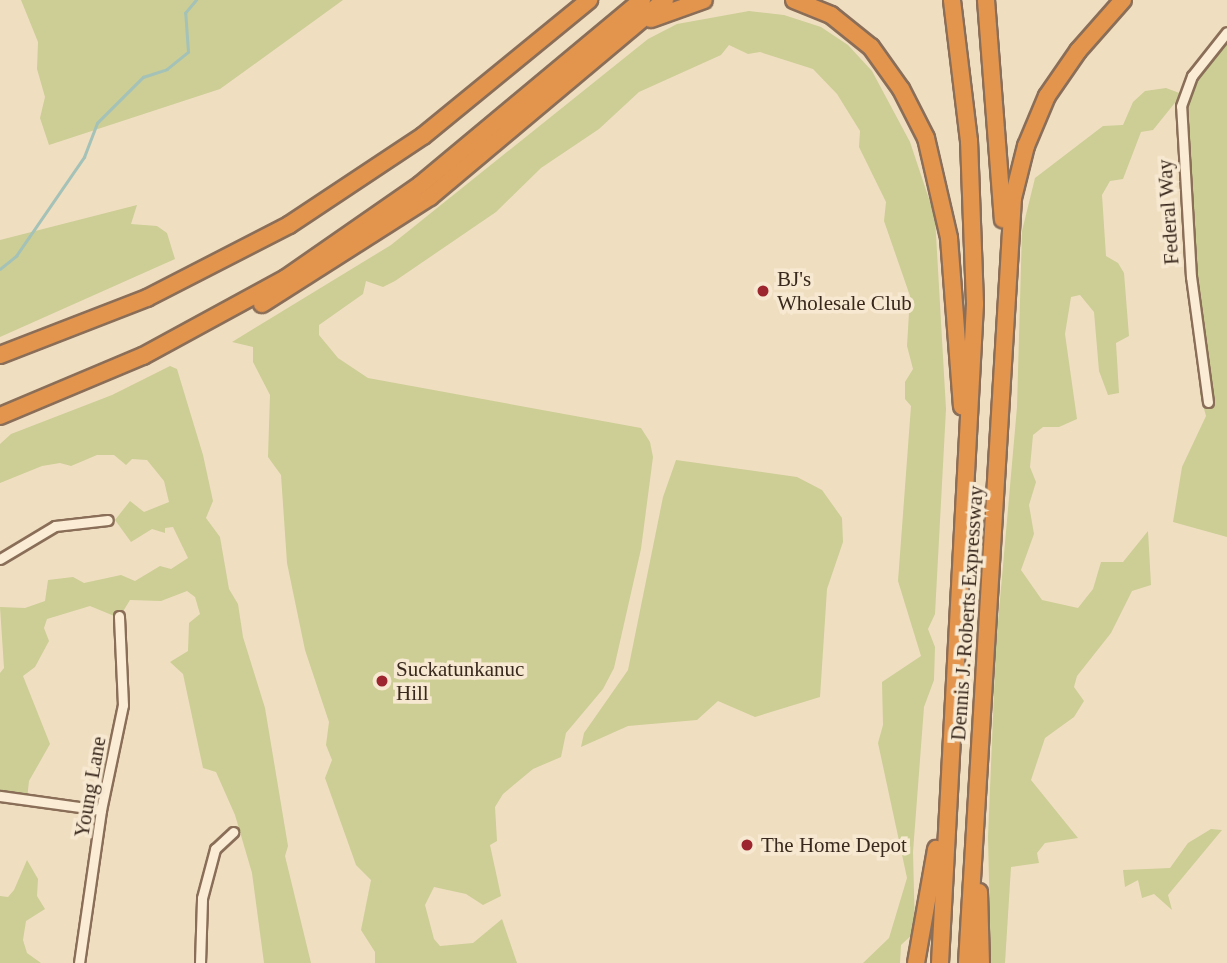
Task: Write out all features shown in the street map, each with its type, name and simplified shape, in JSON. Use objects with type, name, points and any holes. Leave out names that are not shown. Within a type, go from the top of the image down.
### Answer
[{"type":"highway","points":[[0,355],[147,298],[289,225],[424,136],[589,0]]},
{"type":"highway","points":[[119,367],[240,306],[377,218],[642,0]]},
{"type":"highway","points":[[0,416],[170,349],[267,301],[362,244],[441,189],[665,0]]},
{"type":"highway","points":[[604,54],[655,17],[704,0]]},
{"type":"highway","points":[[794,0],[831,15],[871,47],[901,89],[931,152],[943,199],[955,292],[965,508]]},
{"type":"highway","points":[[951,0],[966,114],[975,250],[965,508]]},
{"type":"highway","points":[[986,0],[1009,266]]},
{"type":"highway","points":[[1009,266],[1013,198],[1035,120],[1069,62],[1123,0]]},
{"type":"highway","name":"Dennis J. Roberts Expressway","points":[[967,963],[1009,266]]},
{"type":"highway","name":"Dennis J. Roberts Expressway","points":[[940,963],[948,767],[965,508]]},
{"type":"highway","points":[[981,726],[981,963]]},
{"type":"highway","points":[[916,963],[948,767]]},
{"type":"street","name":"Federal Way","points":[[1208,402],[1191,277],[1181,106],[1192,76],[1227,32]]},
{"type":"street","points":[[0,559],[55,526],[108,520]]},
{"type":"street","name":"Young Lane","points":[[79,963],[101,810],[123,705],[119,616]]},
{"type":"street","points":[[0,796],[101,810]]},
{"type":"street","points":[[200,963],[202,898],[215,849],[233,832]]},
{"type":"green space","points":[[21,0],[343,0],[220,89],[49,145],[40,118],[45,97],[37,69],[38,42]]},
{"type":"green space","points":[[749,11],[784,15],[821,27],[848,45],[872,71],[910,142],[935,217],[946,409],[935,614],[928,629],[935,647],[934,680],[924,707],[913,852],[915,932],[901,945],[900,963],[863,963],[889,938],[907,878],[878,743],[883,725],[882,682],[921,656],[898,581],[911,406],[905,399],[905,382],[913,369],[907,346],[910,296],[884,221],[886,202],[859,147],[860,131],[837,94],[813,69],[760,52],[748,54],[729,45],[721,55],[639,92],[599,129],[541,168],[496,212],[395,281],[383,287],[366,281],[363,294],[319,325],[319,335],[338,358],[368,378],[641,428],[650,442],[653,457],[641,549],[614,668],[603,689],[566,733],[561,757],[533,769],[503,794],[495,807],[497,841],[490,845],[501,896],[483,905],[466,894],[434,887],[425,905],[434,939],[440,946],[473,943],[502,919],[517,963],[375,963],[375,952],[361,930],[371,880],[356,865],[325,778],[332,760],[326,745],[329,722],[305,650],[287,563],[281,475],[268,457],[270,395],[253,362],[253,347],[232,342],[391,245],[648,39],[677,24]]},
{"type":"green space","points":[[1227,33],[1227,537],[1173,522],[1182,467],[1206,416],[1200,394],[1182,152],[1184,94]]},
{"type":"green space","points":[[1166,88],[1182,94],[1153,130],[1141,132],[1123,179],[1110,181],[1102,195],[1106,256],[1118,263],[1124,273],[1129,336],[1116,343],[1119,393],[1108,395],[1099,371],[1094,312],[1080,295],[1071,297],[1065,334],[1077,419],[1059,427],[1043,427],[1033,435],[1030,467],[1036,482],[1029,505],[1034,534],[1021,570],[1042,600],[1078,608],[1093,589],[1101,562],[1123,562],[1148,531],[1151,585],[1132,591],[1111,633],[1077,676],[1074,687],[1084,701],[1074,717],[1045,738],[1031,780],[1078,838],[1045,843],[1037,853],[1039,863],[1011,867],[1005,963],[991,963],[988,837],[996,645],[1017,407],[1022,231],[1035,178],[1103,126],[1123,125],[1133,102],[1145,91]]},
{"type":"green space","points":[[137,205],[131,224],[157,226],[167,233],[175,259],[0,337],[0,240]]},
{"type":"green space","points":[[170,366],[177,369],[203,455],[213,501],[206,518],[220,537],[229,589],[238,604],[243,637],[265,708],[288,846],[285,856],[311,963],[264,963],[252,873],[235,815],[216,772],[203,768],[183,674],[170,662],[188,651],[189,623],[200,614],[195,597],[187,591],[161,601],[130,600],[119,618],[90,606],[47,619],[44,628],[49,641],[35,667],[23,676],[50,744],[29,781],[27,799],[0,796],[0,673],[4,668],[0,607],[25,608],[45,601],[48,580],[73,577],[84,583],[121,575],[135,581],[160,566],[171,569],[188,558],[173,527],[165,528],[165,533],[152,529],[131,542],[115,520],[130,501],[144,512],[169,502],[164,481],[147,460],[132,459],[126,465],[114,455],[97,455],[71,466],[60,463],[42,466],[0,483],[0,444],[11,434],[112,395]]},
{"type":"green space","points":[[676,460],[797,477],[822,490],[842,518],[843,542],[827,589],[820,697],[755,717],[718,701],[697,720],[628,726],[581,747],[584,733],[628,670],[663,497]]},
{"type":"green space","points":[[1211,829],[1222,830],[1168,895],[1172,910],[1154,894],[1142,898],[1138,880],[1125,887],[1123,870],[1170,868],[1188,843]]},
{"type":"green space","points":[[27,860],[38,879],[37,896],[45,909],[26,921],[23,940],[27,953],[41,963],[0,963],[0,896],[8,897],[14,890]]},
{"type":"waterway","points":[[0,269],[16,256],[84,157],[97,123],[143,77],[167,69],[188,52],[185,13],[196,0]]},
{"type":"place","name":"BJ's Wholesale Club","points":[[763,291]]},
{"type":"place","name":"Suckatunkanuc Hill","points":[[382,681]]},
{"type":"place","name":"The Home Depot","points":[[747,845]]}]
